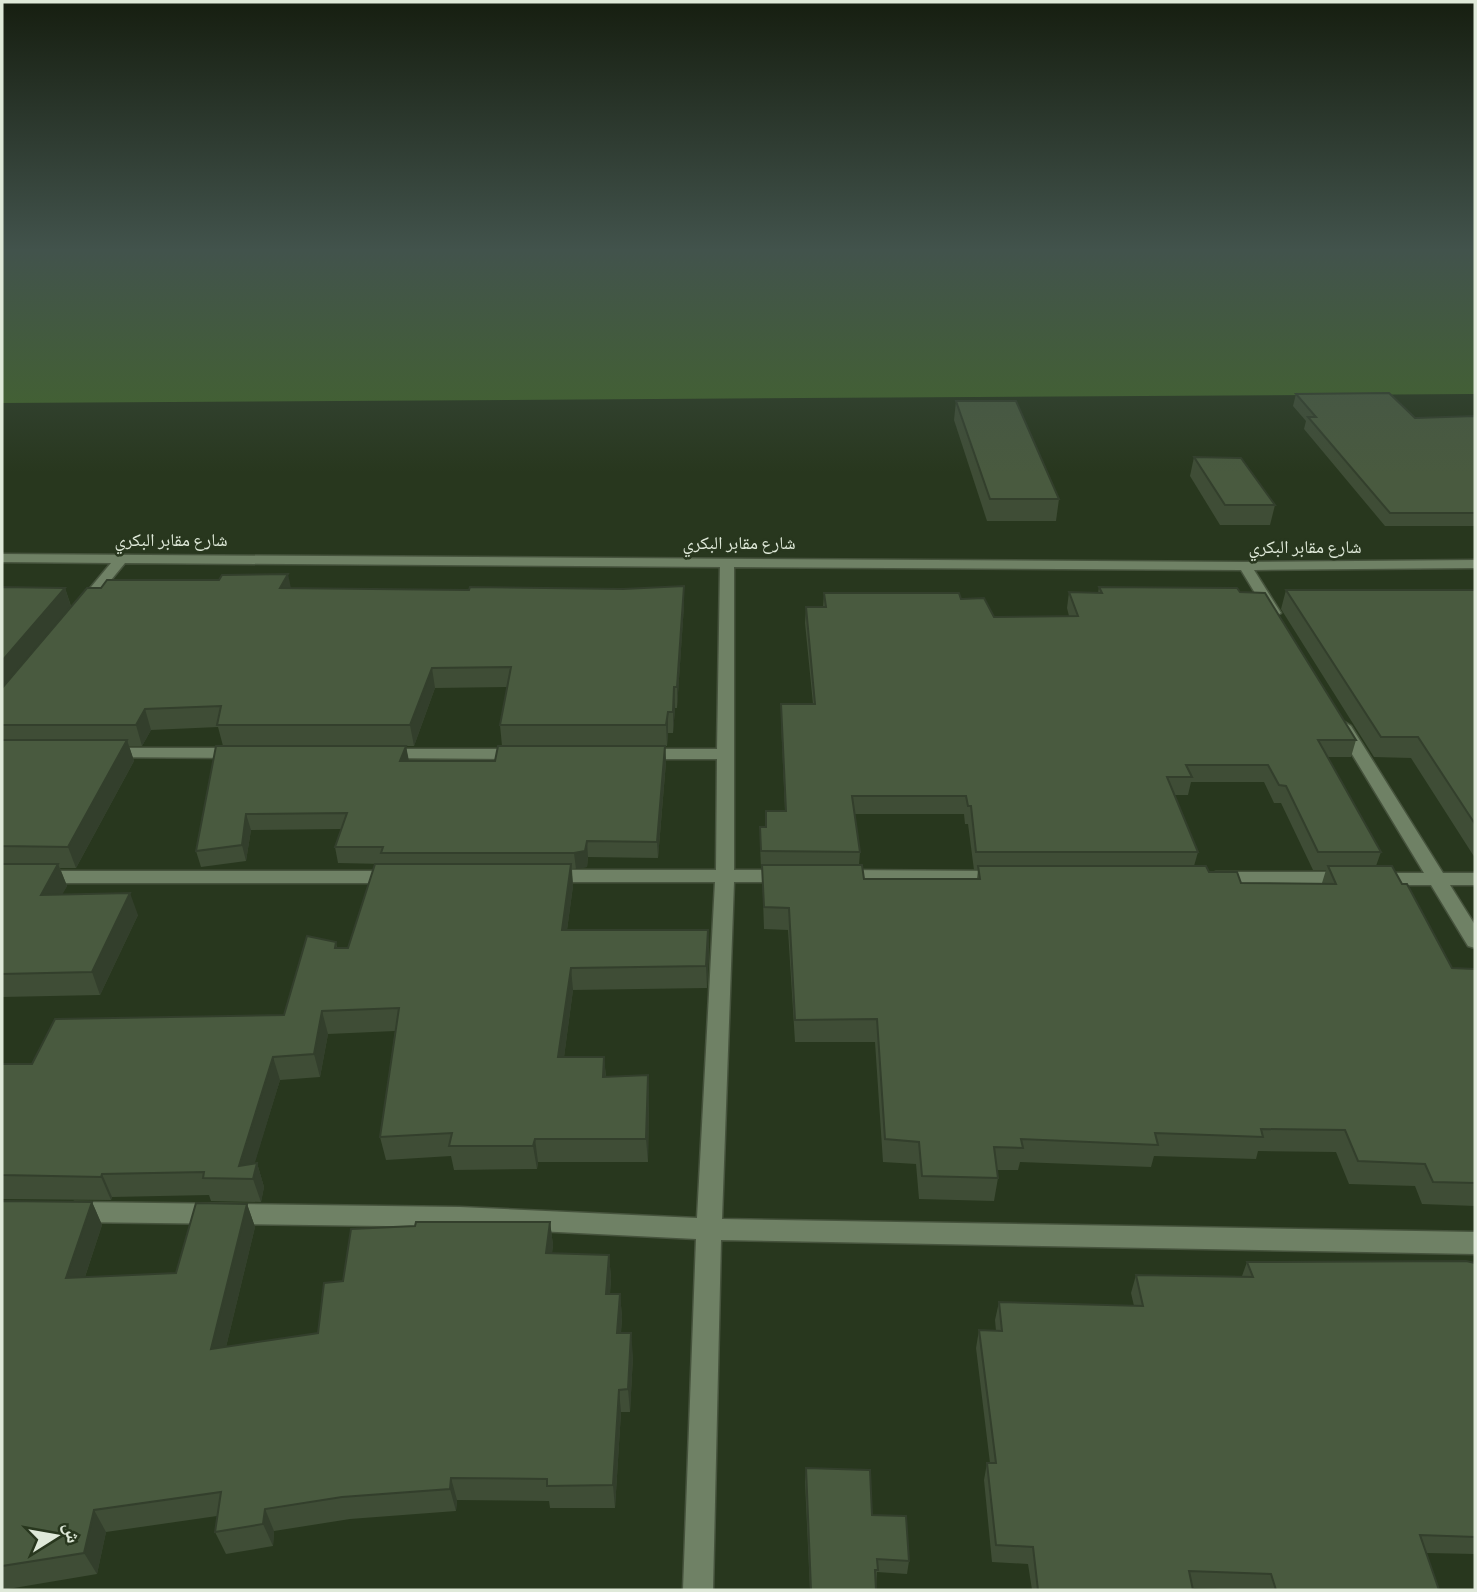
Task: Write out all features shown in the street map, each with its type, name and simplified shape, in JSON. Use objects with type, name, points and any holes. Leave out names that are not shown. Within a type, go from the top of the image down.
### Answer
[{"type":"street","name":"شارع مقابر البكري","points":[[2,558],[1245,566],[1475,564]]},
{"type":"street","points":[[70,621],[121,559]]},
{"type":"street","points":[[698,1590],[709,1228],[725,876],[727,561]]},
{"type":"street","points":[[1245,566],[1281,624]]},
{"type":"street","points":[[1338,717],[1475,941]]},
{"type":"street","points":[[85,753],[252,753]]},
{"type":"street","points":[[363,754],[531,754]]},
{"type":"street","points":[[628,754],[725,754]]},
{"type":"street","points":[[529,876],[1018,877]]},
{"type":"street","points":[[2,877],[417,877]]},
{"type":"street","points":[[1200,878],[1475,879]]},
{"type":"street","points":[[57,1212],[460,1217],[709,1228],[1475,1243]]},
{"type":"green space","points":[[2,324],[1475,324],[1475,394],[2,403]]},
{"type":"building","points":[[1389,393],[1415,418],[1475,416],[1475,513],[1390,513],[1308,417],[1316,417],[1296,394]]},
{"type":"building","points":[[956,401],[1016,401],[1059,499],[990,499]]},
{"type":"building","points":[[1194,457],[1241,458],[1275,505],[1225,505]]},
{"type":"building","points":[[288,574],[280,588],[469,590],[470,587],[623,589],[684,586],[673,712],[668,712],[666,725],[500,725],[511,667],[432,668],[410,725],[217,725],[221,706],[145,709],[136,725],[2,725],[2,688],[87,588],[101,588],[107,580],[219,580],[222,575]]},
{"type":"building","points":[[2,587],[65,588],[2,661]]},
{"type":"building","points":[[1099,587],[1237,588],[1240,592],[1265,593],[1356,740],[1318,740],[1381,852],[1318,852],[1286,786],[1279,785],[1268,765],[1186,765],[1192,777],[1167,777],[1198,852],[976,852],[971,806],[968,806],[966,796],[852,796],[860,852],[761,851],[760,827],[766,827],[766,811],[786,811],[781,704],[815,704],[806,607],[826,607],[824,593],[959,593],[961,599],[984,598],[994,617],[1078,616],[1069,592],[1102,593]]},
{"type":"building","points":[[1286,590],[1475,590],[1475,824],[1418,737],[1381,737]]},
{"type":"building","points":[[2,740],[127,740],[68,847],[2,846]]},
{"type":"building","points":[[216,746],[406,746],[400,761],[495,761],[498,746],[665,746],[657,842],[587,841],[585,851],[574,853],[381,853],[383,847],[335,847],[347,813],[246,814],[242,845],[196,851]]},
{"type":"building","points":[[2,864],[58,864],[41,895],[130,893],[92,972],[2,974]]},
{"type":"building","points":[[375,864],[571,864],[562,930],[708,930],[706,966],[571,968],[558,1057],[604,1057],[603,1077],[648,1075],[646,1139],[535,1139],[533,1146],[449,1146],[452,1133],[380,1137],[399,1008],[322,1011],[314,1054],[273,1057],[239,1166],[257,1163],[253,1179],[203,1178],[204,1172],[102,1174],[101,1177],[2,1175],[2,1064],[32,1064],[55,1019],[284,1015],[307,936],[336,942],[335,948],[348,948]]},
{"type":"building","points":[[762,865],[862,865],[864,879],[980,879],[978,866],[1206,866],[1209,872],[1237,872],[1241,883],[1336,884],[1328,866],[1392,866],[1402,884],[1407,884],[1452,968],[1475,969],[1475,1183],[1433,1182],[1425,1164],[1358,1161],[1345,1130],[1261,1129],[1263,1137],[1155,1133],[1158,1145],[1021,1139],[1023,1148],[994,1147],[998,1178],[922,1176],[919,1142],[885,1139],[877,1019],[795,1020],[789,908],[764,907]]},
{"type":"building","points":[[2,1201],[92,1202],[66,1278],[176,1273],[196,1203],[247,1204],[211,1349],[318,1333],[324,1283],[343,1281],[351,1229],[415,1226],[416,1222],[550,1222],[546,1253],[609,1255],[606,1294],[620,1294],[617,1333],[631,1333],[628,1389],[619,1390],[613,1485],[547,1486],[547,1479],[451,1478],[450,1489],[342,1497],[265,1509],[263,1524],[215,1532],[221,1492],[94,1510],[84,1553],[2,1566]]},
{"type":"building","points":[[1247,1262],[1475,1263],[1475,1537],[1420,1535],[1439,1590],[1276,1590],[1271,1574],[1189,1571],[1193,1590],[1038,1590],[1033,1547],[996,1545],[987,1463],[996,1463],[979,1330],[1002,1331],[999,1302],[1143,1306],[1136,1275],[1253,1277]]},
{"type":"building","points":[[806,1468],[870,1470],[872,1515],[906,1516],[909,1561],[877,1559],[876,1590],[811,1590]]}]
